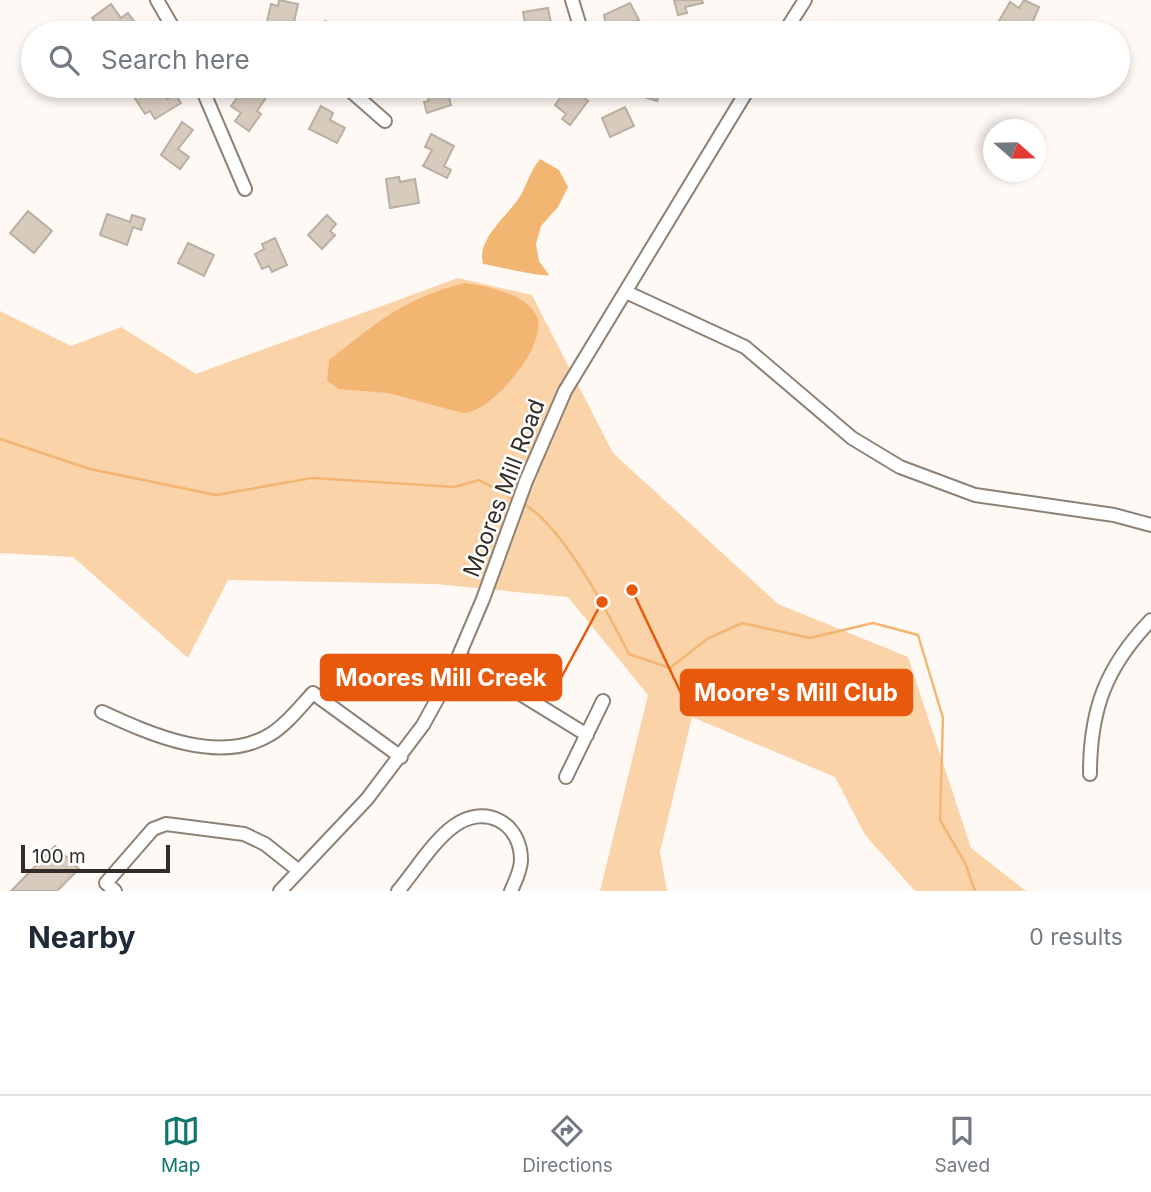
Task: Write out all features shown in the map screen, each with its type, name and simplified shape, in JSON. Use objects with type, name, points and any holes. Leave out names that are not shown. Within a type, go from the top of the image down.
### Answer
[{"type":"street","points":[[157,0],[169,21]]},
{"type":"street","points":[[572,0],[578,21]]},
{"type":"street","points":[[792,21],[805,0]]},
{"type":"street","points":[[206,98],[245,189]]},
{"type":"street","points":[[359,98],[385,121]]},
{"type":"street","name":"Moores Mill Road","points":[[280,891],[401,757],[423,725],[459,656],[526,481],[565,391],[743,98]]},
{"type":"street","points":[[626,292],[745,347],[852,438],[900,467],[975,495],[1114,515],[1151,525]]},
{"type":"street","points":[[1090,774],[1093,723],[1103,688],[1113,667],[1151,620]]},
{"type":"street","points":[[459,656],[587,735]]},
{"type":"street","points":[[102,712],[145,732],[230,748],[250,744],[269,735],[313,694],[401,757]]},
{"type":"street","points":[[566,777],[603,701]]},
{"type":"street","points":[[398,891],[452,827],[479,816],[491,816],[505,823],[516,835],[521,864],[511,891]]},
{"type":"street","points":[[115,891],[106,883],[153,829],[166,824],[244,834],[265,844],[299,871]]},
{"type":"shaded area","points":[[540,159],[559,170],[568,187],[558,207],[541,226],[536,244],[539,261],[549,275],[483,264],[482,254],[489,235],[517,201]]},
{"type":"shaded area","points":[[458,278],[532,295],[613,453],[778,604],[908,657],[971,848],[1026,891],[915,891],[865,835],[835,777],[692,717],[660,852],[667,891],[600,891],[648,695],[568,597],[435,584],[228,580],[188,658],[73,557],[0,553],[0,311],[71,346],[121,327],[196,374]]},
{"type":"shaded area","points":[[465,283],[506,292],[525,302],[537,317],[538,329],[526,360],[515,376],[488,402],[463,413],[388,393],[339,389],[327,381],[329,360],[377,323],[424,296]]},
{"type":"building","points":[[279,0],[298,4],[294,21],[267,21],[271,4],[278,6]]},
{"type":"building","points":[[674,0],[702,0],[703,3],[685,7],[687,13],[678,15]]},
{"type":"building","points":[[1024,0],[1039,7],[1033,21],[999,21],[1010,2],[1019,8]]},
{"type":"building","points":[[630,3],[639,20],[605,21],[604,15]]},
{"type":"building","points":[[111,4],[121,18],[128,13],[134,21],[94,21],[92,18]]},
{"type":"building","points":[[548,8],[551,21],[525,21],[523,12]]},
{"type":"building","points":[[135,98],[178,98],[181,103],[155,119],[150,111],[145,114]]},
{"type":"building","points":[[237,98],[266,98],[257,111],[261,114],[249,131],[235,121],[241,113],[231,106]]},
{"type":"building","points":[[428,98],[449,98],[451,105],[427,113],[424,102],[429,101]]},
{"type":"building","points":[[560,98],[584,98],[588,101],[570,125],[562,119],[566,114],[555,105]]},
{"type":"building","points":[[321,106],[333,113],[330,120],[345,128],[337,143],[309,129]]},
{"type":"building","points":[[625,107],[634,126],[610,137],[602,118]]},
{"type":"building","points":[[182,122],[193,130],[178,149],[189,157],[180,169],[161,155]]},
{"type":"building","points":[[431,134],[454,146],[444,166],[451,170],[447,178],[423,166],[432,150],[425,147]]},
{"type":"building","points":[[399,177],[400,182],[415,179],[419,203],[390,208],[386,179]]},
{"type":"building","points":[[28,211],[52,231],[34,253],[10,233]]},
{"type":"building","points":[[107,214],[130,222],[132,215],[145,219],[141,230],[133,227],[127,245],[100,235]]},
{"type":"building","points":[[327,215],[336,224],[330,231],[335,235],[322,249],[308,235]]},
{"type":"building","points":[[275,238],[287,265],[272,272],[269,266],[262,269],[255,254],[264,249],[262,244]]},
{"type":"building","points":[[188,243],[214,255],[204,276],[178,263]]},
{"type":"building","points":[[55,846],[79,869],[57,891],[11,891]]},
{"type":"waterway","points":[[0,439],[90,469],[216,495],[312,478],[455,487],[479,480],[516,500]]},
{"type":"waterway","points":[[522,503],[537,514],[568,549],[629,654],[670,668],[707,639],[742,623],[810,638],[873,623],[918,635],[943,718],[940,820],[965,863],[975,891]]},
{"type":"place","name":"Moore's Mill Club","points":[[632,590]]},
{"type":"place","name":"Moores Mill Creek","points":[[602,602]]}]
